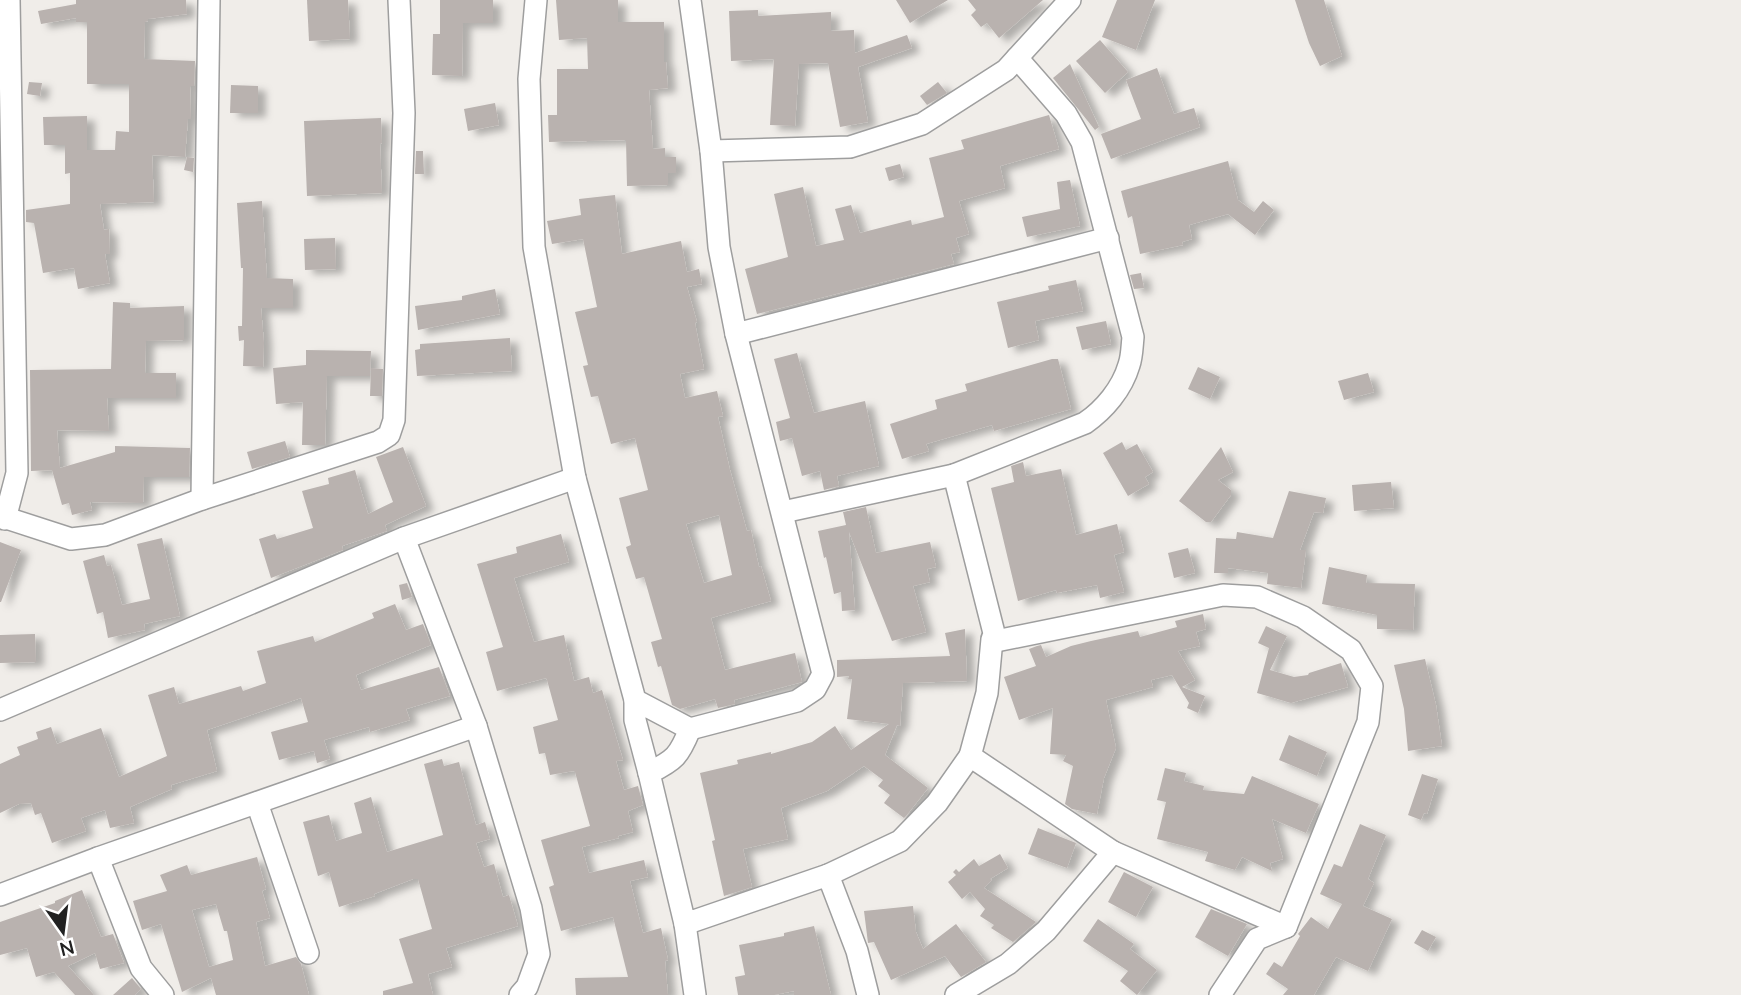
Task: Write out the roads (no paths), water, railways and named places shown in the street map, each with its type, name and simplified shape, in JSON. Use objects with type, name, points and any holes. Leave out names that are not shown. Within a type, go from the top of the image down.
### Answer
[{"type":"street","points":[[9,0],[17,472],[3,518],[71,539],[105,535],[202,499],[377,442],[389,435],[394,420],[404,113],[399,0]]},
{"type":"street","points":[[202,499],[209,0]]},
{"type":"street","points":[[536,0],[529,79],[534,247],[575,478],[635,700],[635,720],[685,924],[695,995]]},
{"type":"street","points":[[635,700],[690,729],[797,701],[816,689],[823,674],[736,334],[719,247],[711,150],[690,0]]},
{"type":"street","points":[[711,150],[850,147],[922,124],[1006,70],[1070,0]]},
{"type":"street","points":[[783,512],[954,475],[1085,423],[1099,414],[1113,396],[1129,366],[1133,337],[1082,142],[1066,114],[1017,58]]},
{"type":"street","points":[[736,334],[1108,238]]},
{"type":"street","points":[[954,475],[996,641]]},
{"type":"street","points":[[0,710],[404,538],[575,478]]},
{"type":"street","points":[[404,538],[476,726],[531,908],[539,954],[527,987],[520,995]]},
{"type":"street","points":[[685,924],[828,875],[900,841],[937,803],[970,756],[987,693],[992,639],[996,641],[1223,595],[1257,597],[1303,617],[1351,650],[1372,686],[1368,722],[1286,927],[1257,939],[1220,995]]},
{"type":"street","points":[[0,895],[476,726]]},
{"type":"street","points":[[649,773],[680,754],[690,729]]},
{"type":"street","points":[[970,756],[1113,852],[1286,927]]},
{"type":"street","points":[[257,803],[308,954]]},
{"type":"street","points":[[956,995],[1008,964],[1046,931],[1113,852]]},
{"type":"street","points":[[99,858],[141,968],[163,995]]},
{"type":"street","points":[[828,875],[857,951],[869,995]]}]
